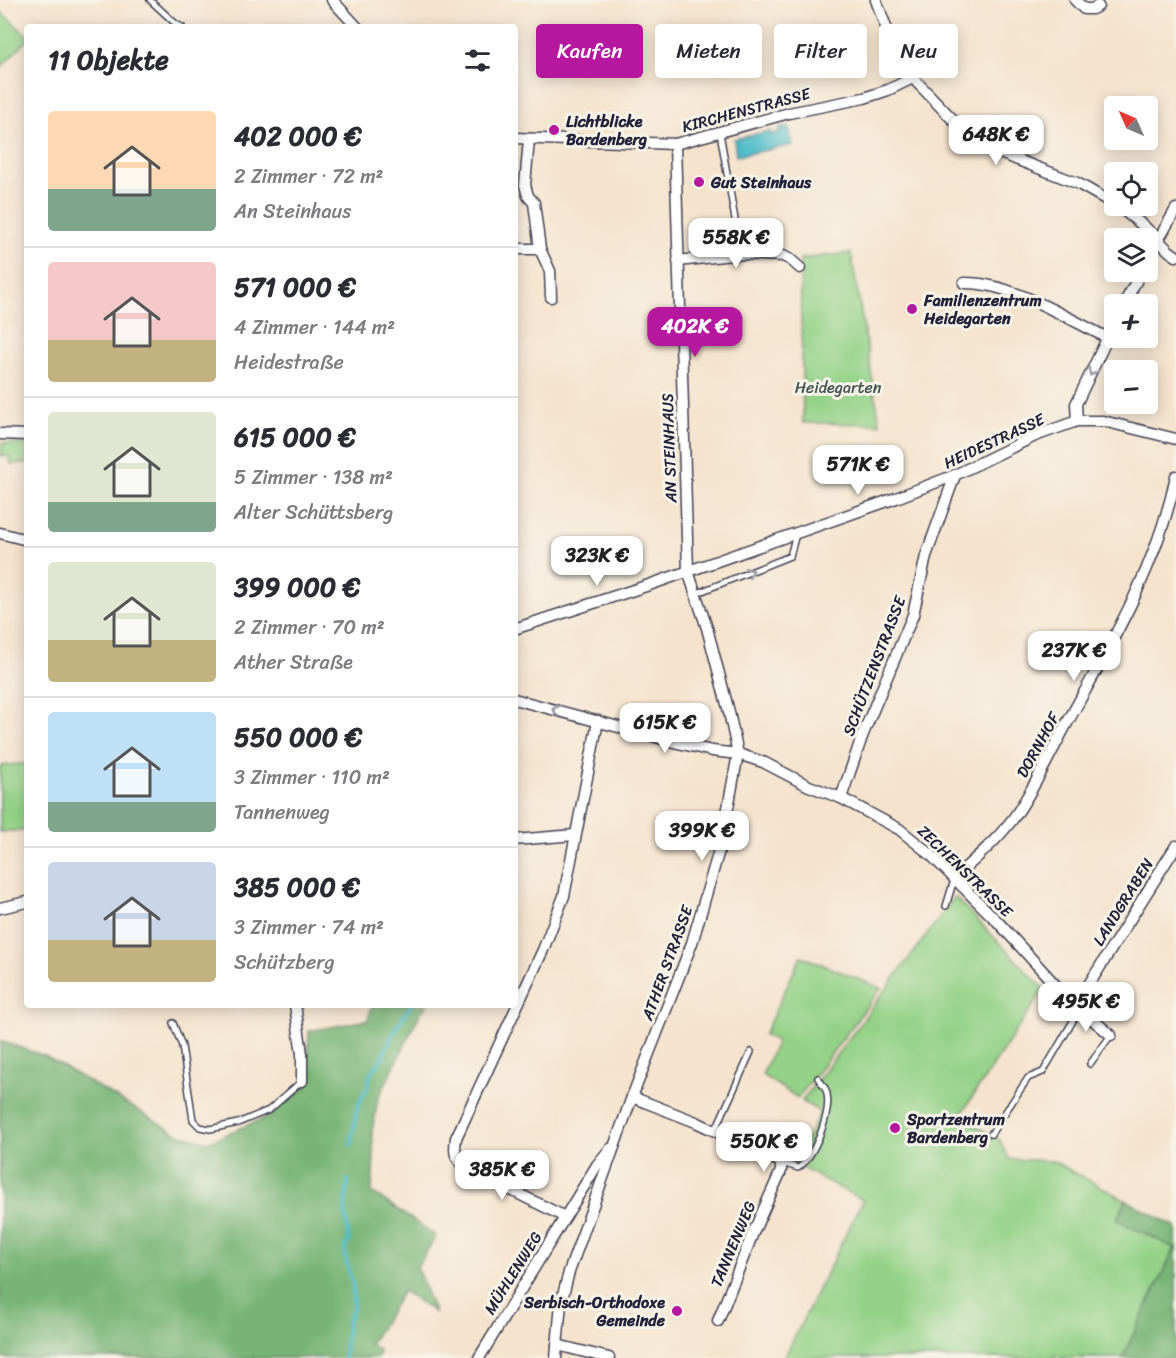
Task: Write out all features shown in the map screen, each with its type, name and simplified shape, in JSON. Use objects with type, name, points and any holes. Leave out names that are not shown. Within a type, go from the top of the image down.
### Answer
[{"type":"street","points":[[332,0],[354,24]]},
{"type":"street","points":[[876,0],[885,24]]},
{"type":"street","points":[[1075,0],[1084,9],[1098,6]]},
{"type":"street","points":[[913,78],[975,140],[1000,153],[1077,183],[1104,198]]},
{"type":"street","name":"KIRCHENSTRASSE","points":[[518,138],[675,144],[789,112],[864,98],[913,78]]},
{"type":"street","points":[[529,139],[525,185],[528,196],[534,203],[540,249],[550,271],[551,297]]},
{"type":"street","name":"AN STEINHAUS","points":[[675,144],[688,571]]},
{"type":"street","points":[[1158,237],[1176,209]]},
{"type":"street","points":[[1130,216],[1146,228]]},
{"type":"street","points":[[1158,240],[1176,256]]},
{"type":"street","points":[[518,249],[540,249]]},
{"type":"street","points":[[678,261],[741,254],[783,256],[800,268]]},
{"type":"street","points":[[964,283],[993,285],[1012,291],[1104,336]]},
{"type":"street","points":[[1077,421],[1076,404],[1104,346]]},
{"type":"street","name":"HEIDESTRASSE","points":[[518,628],[688,571],[955,475],[1035,436],[1077,421],[1103,421],[1176,439]]},
{"type":"street","points":[[0,434],[24,435]]},
{"type":"street","name":"SCHÜTZENSTRASSE","points":[[841,798],[863,734],[913,615],[926,556],[955,475]]},
{"type":"street","name":"DORNHOF","points":[[954,878],[1017,813],[1075,710],[1126,615],[1154,551],[1171,502],[1176,476]]},
{"type":"street","points":[[0,533],[24,539]]},
{"type":"street","name":"ATHER STRASSE","points":[[556,1358],[561,1304],[569,1272],[614,1144],[672,997],[710,886],[722,840],[738,754],[717,663],[688,571]]},
{"type":"street","name":"ZECHENSTRASSE","points":[[518,700],[712,751],[738,754],[763,762],[809,786],[841,798],[899,829],[930,854],[998,922],[1059,989],[1111,1035]]},
{"type":"street","points":[[518,1003],[557,918],[564,896],[598,721]]},
{"type":"street","points":[[518,840],[575,835]]},
{"type":"street","name":"LANDGRABEN","points":[[1078,1007],[1176,846]]},
{"type":"street","points":[[0,908],[24,904]]},
{"type":"street","points":[[295,1008],[302,1054],[302,1081]]},
{"type":"street","points":[[516,1008],[456,1138],[454,1150],[457,1160],[465,1167],[565,1217]]},
{"type":"street","points":[[632,1097],[715,1131],[781,1162]]},
{"type":"street","name":"MÜHLENWEG","points":[[479,1358],[597,1165],[614,1144]]},
{"type":"street","name":"TANNENWEG","points":[[718,1321],[753,1233],[781,1171],[781,1162]]},
{"type":"street","points":[[557,1345],[609,1358]]},
{"type":"lane","points":[[150,0],[176,24]]},
{"type":"lane","points":[[720,133],[741,254]]},
{"type":"lane","points":[[695,594],[790,556],[796,533]]},
{"type":"lane","points":[[946,906],[954,878]]},
{"type":"lane","points":[[992,1134],[1028,1078],[1043,1072],[1078,1007]]},
{"type":"lane","points":[[173,1023],[182,1046],[193,1120],[200,1127],[210,1129],[238,1124],[269,1110],[302,1081]]},
{"type":"lane","points":[[1090,1064],[1111,1035]]},
{"type":"lane","points":[[715,1131],[751,1052]]},
{"type":"lane","points":[[781,1162],[798,1168],[811,1156],[817,1142],[827,1098],[826,1090],[818,1078]]},
{"type":"green space","points":[[0,11],[24,32],[24,43],[0,68]]},
{"type":"green space","name":"Heidegarten","points":[[851,253],[880,424],[803,423],[800,259]]},
{"type":"green space","points":[[2,443],[24,444],[24,463],[11,464],[9,456],[1,456]]},
{"type":"green space","points":[[24,763],[24,830],[0,832],[0,766]]},
{"type":"green space","name":"Sportzentrum Bardenberg","points":[[955,897],[1044,989],[959,1117],[999,1139],[1009,1159],[1053,1161],[1126,1200],[1117,1220],[1175,1248],[1122,1358],[1061,1358],[1055,1355],[1054,1358],[784,1358],[863,1200],[794,1164],[820,1112],[802,1101]]},
{"type":"green space","points":[[801,956],[881,988],[798,1098],[762,1075],[777,1041],[764,1035]]},
{"type":"green space","points":[[371,1008],[425,1008],[378,1099],[372,1131],[374,1156],[372,1192],[436,1236],[417,1268],[434,1312],[403,1291],[370,1344],[379,1350],[378,1358],[0,1358],[0,1041],[45,1056],[178,1134],[208,1142],[271,1115],[300,1088],[306,1088],[309,1031],[368,1020]]},
{"type":"green space","points":[[1126,1200],[1176,1227],[1176,1358],[1122,1358],[1175,1248],[1117,1220]]},
{"type":"water","points":[[788,126],[793,145],[736,156],[734,139],[770,131],[771,135],[780,132],[779,128]]},
{"type":"waterway","points":[[351,1145],[357,1108],[368,1086],[370,1074],[378,1065],[395,1030],[409,1008]]},
{"type":"waterway","points":[[344,1358],[347,1323],[353,1308],[353,1286],[345,1257],[345,1247],[349,1241],[345,1205],[348,1180]]},
{"type":"place","name":"Lichtblicke Bardenberg","points":[[554,130]]},
{"type":"place","name":"Gut Steinhaus","points":[[699,182]]},
{"type":"place","name":"Familienzentrum Heidegarten","points":[[912,309]]},
{"type":"place","name":"Sportzentrum Bardenberg","points":[[895,1128]]},
{"type":"place","name":"Serbisch-Orthodoxe Gemeinde","points":[[677,1311]]}]
